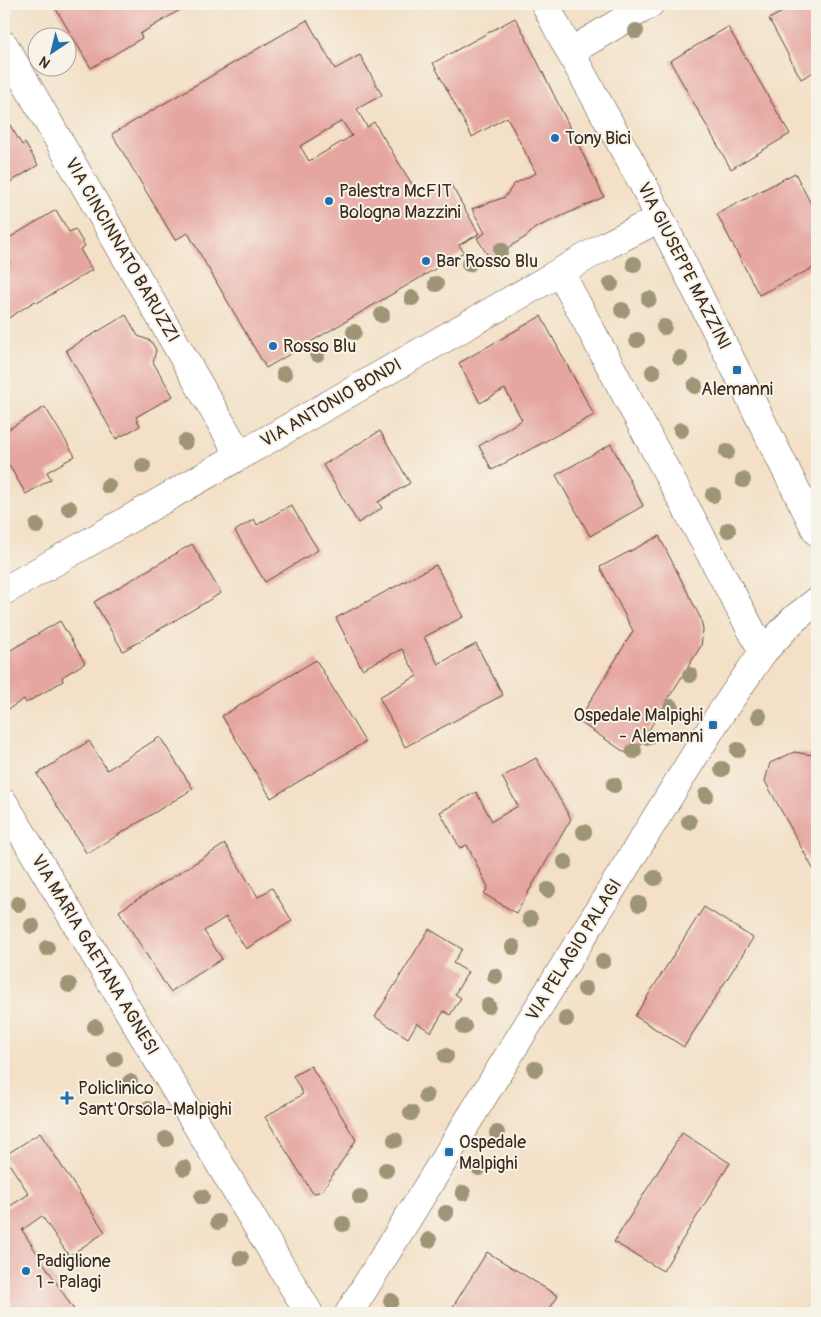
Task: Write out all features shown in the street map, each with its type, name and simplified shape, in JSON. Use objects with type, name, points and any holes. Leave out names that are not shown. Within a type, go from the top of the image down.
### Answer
[{"type":"street","name":"VIA GIUSEPPE MAZZINI","points":[[545,4],[642,182],[817,532]]},
{"type":"street","points":[[570,52],[650,4]]},
{"type":"street","name":"VIA CINCINNATO BARUZZI","points":[[4,45],[240,456]]},
{"type":"street","name":"VIA ANTONIO BONDI","points":[[4,591],[607,245],[660,218]]},
{"type":"street","points":[[560,272],[763,652]]},
{"type":"street","name":"VIA PELAGIO PALAGI","points":[[349,1313],[713,725],[763,652],[794,619],[817,601]]},
{"type":"street","name":"VIA MARIA GAETANA AGNESI","points":[[4,802],[309,1313]]},
{"type":"building","points":[[53,4],[190,4],[140,34],[142,38],[91,68],[78,46],[78,28],[67,28]]},
{"type":"building","points":[[797,4],[817,4],[817,70],[801,79],[769,19]]},
{"type":"building","points":[[515,18],[604,197],[535,228],[527,236],[490,259],[477,238],[485,233],[472,209],[505,197],[514,184],[536,173],[507,117],[472,137],[433,63]]},
{"type":"building","points":[[307,20],[335,69],[360,55],[382,95],[357,109],[367,127],[374,122],[421,199],[450,183],[479,234],[459,245],[464,252],[266,368],[188,233],[175,240],[112,134]],"holes":[[[342,121],[352,136],[309,161],[300,146]]]},
{"type":"building","points":[[728,27],[790,134],[731,169],[670,61]]},
{"type":"building","points":[[4,115],[22,145],[25,143],[38,165],[4,186]]},
{"type":"building","points":[[795,173],[812,206],[817,203],[817,266],[759,295],[717,214]]},
{"type":"building","points":[[56,210],[69,232],[75,229],[85,246],[80,249],[92,270],[37,303],[35,301],[4,321],[4,291],[7,289],[4,283],[4,266],[10,262],[4,252],[4,241]]},
{"type":"building","points":[[126,315],[138,336],[151,341],[156,350],[153,362],[173,396],[136,417],[140,426],[116,439],[66,350]]},
{"type":"building","points":[[541,316],[594,415],[492,470],[479,446],[522,420],[505,389],[480,403],[459,363]]},
{"type":"building","points":[[45,407],[75,456],[47,472],[51,479],[26,494],[4,457],[4,432]]},
{"type":"building","points":[[380,431],[410,483],[378,502],[382,508],[358,523],[323,465]]},
{"type":"building","points":[[611,444],[643,506],[590,536],[556,475]]},
{"type":"building","points":[[291,505],[318,550],[265,582],[235,531],[254,519],[257,525]]},
{"type":"building","points":[[659,536],[701,619],[702,639],[701,646],[632,757],[578,721],[633,631],[600,567]]},
{"type":"building","points":[[192,544],[221,593],[123,651],[94,602]]},
{"type":"building","points":[[436,565],[463,617],[424,637],[438,664],[476,644],[503,695],[405,747],[379,697],[417,676],[402,649],[362,669],[336,618]]},
{"type":"building","points":[[60,621],[85,663],[62,677],[63,681],[26,703],[24,699],[4,712],[4,654]]},
{"type":"building","points":[[316,660],[365,742],[271,798],[222,716]]},
{"type":"building","points":[[160,737],[193,789],[87,854],[37,774],[89,741],[107,770]]},
{"type":"building","points":[[794,752],[812,755],[817,765],[817,876],[765,781],[770,763]]},
{"type":"building","points":[[536,758],[571,819],[516,913],[484,894],[488,887],[467,845],[460,848],[440,812],[476,792],[492,821],[518,806],[502,777]]},
{"type":"building","points":[[225,844],[258,897],[272,888],[292,921],[246,949],[226,917],[204,931],[222,959],[170,992],[119,911]]},
{"type":"building","points":[[704,907],[753,938],[684,1047],[635,1016]]},
{"type":"building","points":[[429,929],[462,949],[453,963],[468,972],[455,994],[461,998],[450,1015],[444,1011],[431,1032],[417,1023],[408,1038],[375,1017]]},
{"type":"building","points":[[311,1066],[356,1140],[322,1191],[315,1193],[312,1192],[265,1117],[303,1094],[293,1076]]},
{"type":"building","points":[[40,1133],[105,1232],[69,1256],[42,1216],[22,1230],[76,1313],[4,1313],[4,1202],[7,1208],[29,1194],[4,1156]]},
{"type":"building","points":[[682,1133],[730,1163],[663,1271],[614,1242]]},
{"type":"building","points":[[487,1252],[558,1296],[547,1313],[449,1313]]},
{"type":"place","name":"Tony Bici","points":[[555,138]]},
{"type":"place","name":"Palestra McFIT Bologna Mazzini","points":[[329,201]]},
{"type":"place","name":"Bar Rosso Blu","points":[[426,261]]},
{"type":"place","name":"Rosso Blu","points":[[273,346]]},
{"type":"place","name":"Alemanni","points":[[737,370]]},
{"type":"place","name":"Ospedale Malpighi - Alemanni","points":[[713,725]]},
{"type":"place","name":"Policlinico Sant'Orsola-Malpighi","points":[[67,1098]]},
{"type":"place","name":"Ospedale Malpighi","points":[[449,1152]]},
{"type":"place","name":"Padiglione 1 - Palagi","points":[[26,1271]]}]
